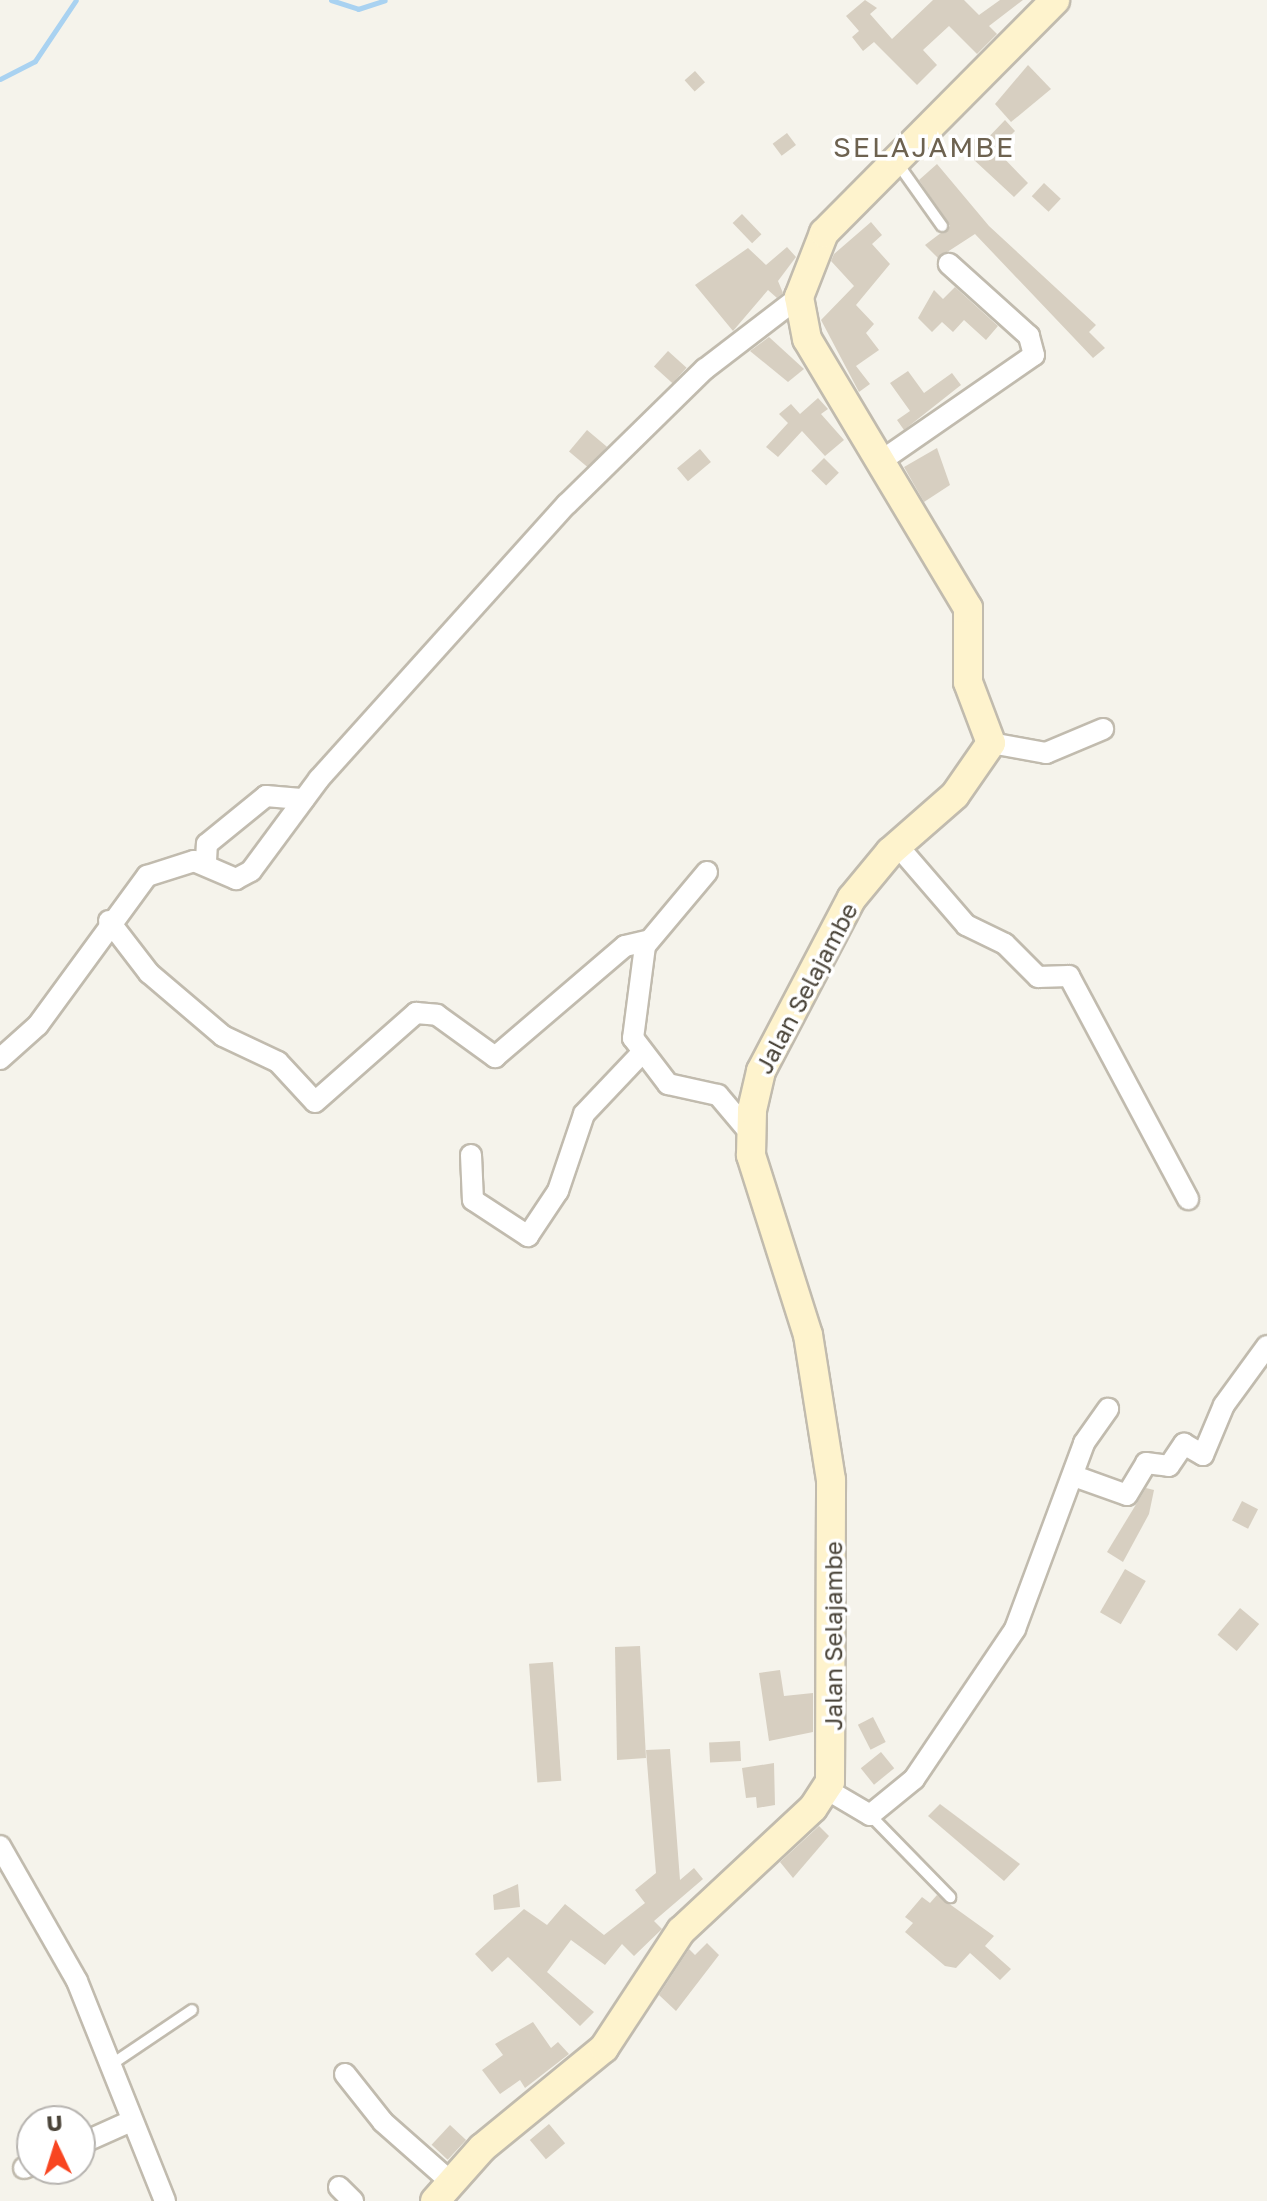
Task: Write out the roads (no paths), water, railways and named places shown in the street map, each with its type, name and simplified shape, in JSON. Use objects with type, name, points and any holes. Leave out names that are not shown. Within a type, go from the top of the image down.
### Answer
[{"type":"street","points":[[0,1059],[38,1025],[109,921],[147,876],[206,861],[242,878],[304,799],[597,473],[705,369],[799,297],[824,233],[1055,0]]},
{"type":"street","points":[[881,461],[1034,355],[1029,336],[949,264]]},
{"type":"street","points":[[799,297],[807,339],[970,615],[968,682],[991,743],[1046,753],[1103,729]]},
{"type":"street","name":"Jalan Selajambe","points":[[826,1789],[832,1754],[831,1480],[812,1350],[757,1177],[751,1134],[767,1057],[852,898],[897,845],[955,795],[991,743]]},
{"type":"street","points":[[206,861],[207,844],[266,796],[304,799]]},
{"type":"street","points":[[897,845],[966,925],[1005,944],[1038,977],[1069,976],[1188,1199]]},
{"type":"street","points":[[707,872],[647,941],[633,1022],[640,1055],[676,1090],[718,1095],[751,1134]]},
{"type":"street","points":[[109,921],[154,978],[223,1036],[278,1062],[315,1102],[416,1013],[437,1015],[495,1057],[625,946],[647,941]]},
{"type":"street","points":[[471,1155],[473,1200],[528,1236],[558,1191],[584,1114],[640,1055]]},
{"type":"street","points":[[1074,1476],[1127,1495],[1146,1463],[1169,1466],[1184,1444],[1203,1455],[1224,1405],[1267,1346]]},
{"type":"street","points":[[345,2074],[443,2191],[604,2048],[681,1931],[826,1789],[870,1815],[914,1779],[994,1666],[1027,1604],[1084,1443],[1108,1409]]},
{"type":"street","points":[[0,1846],[77,1981],[107,2067],[165,2201]]},
{"type":"street","points":[[96,2137],[129,2122]]},
{"type":"lane","points":[[897,162],[942,226]]},
{"type":"lane","points":[[870,1815],[950,1897]]},
{"type":"lane","points":[[107,2067],[192,2010]]},
{"type":"waterway","points":[[0,79],[35,61],[76,0]]},
{"type":"waterway","points":[[331,0],[358,9],[385,0]]},
{"type":"district","name":"SELAJAMBE","points":[[924,147]]}]
